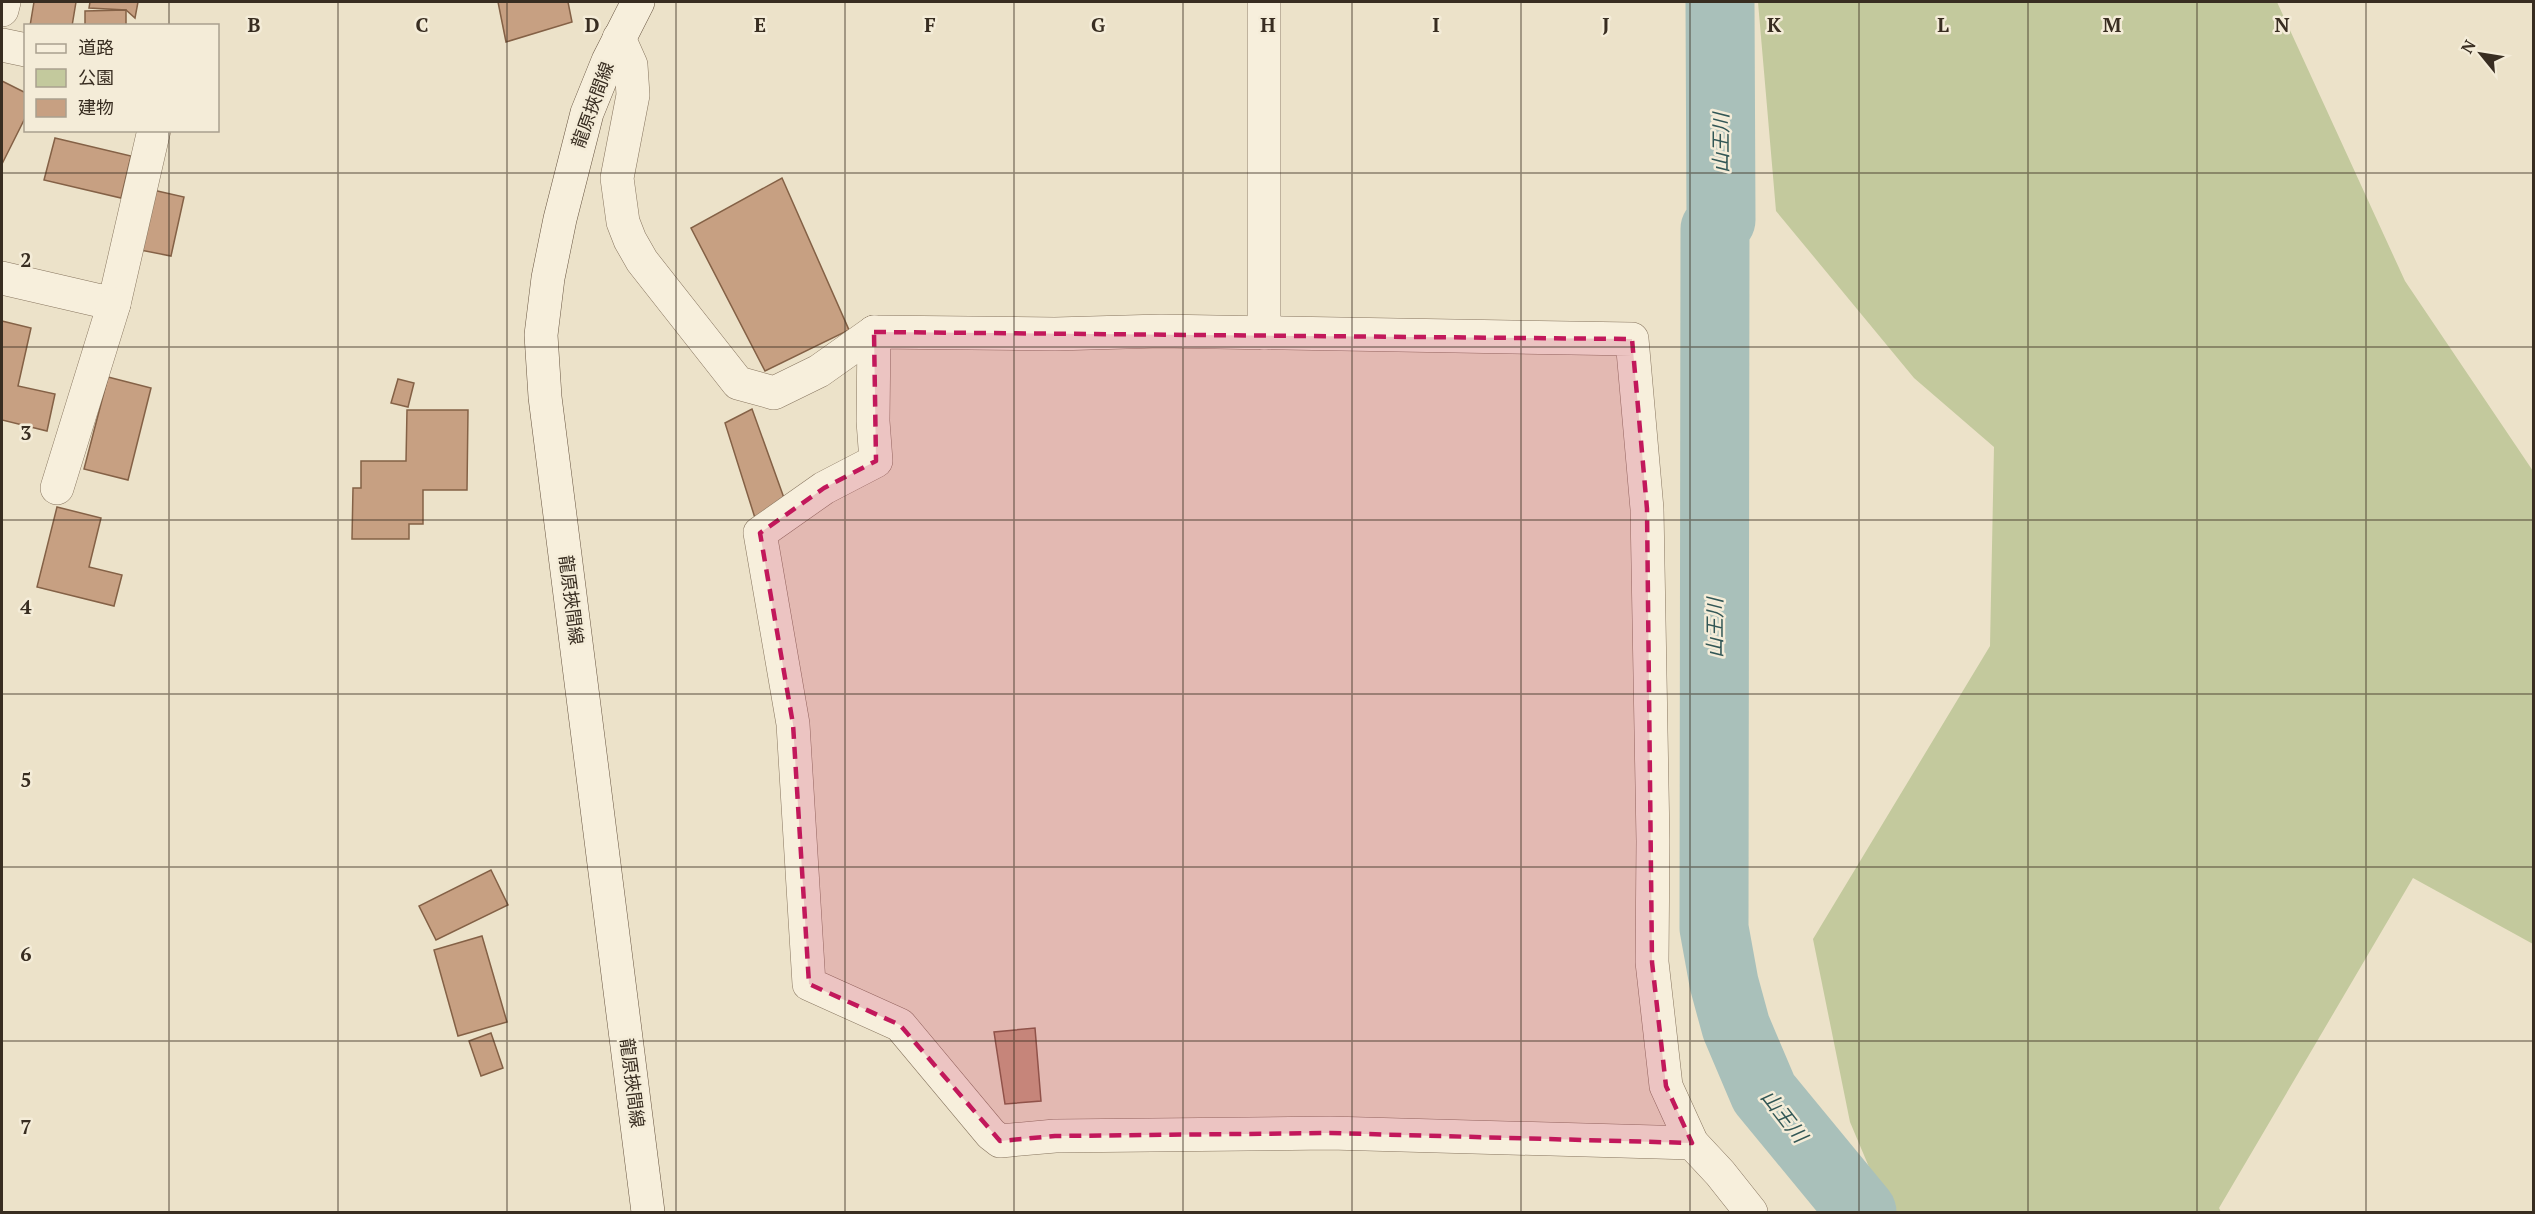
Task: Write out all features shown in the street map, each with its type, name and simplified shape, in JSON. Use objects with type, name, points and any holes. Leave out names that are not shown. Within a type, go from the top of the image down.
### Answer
[{"type":"street","points":[[2,10],[4,2]]},
{"type":"street","name":"龍原挾間線","points":[[638,2],[597,86],[579,141],[550,266],[541,335],[547,408],[648,1212]]},
{"type":"street","points":[[1264,2],[1264,333]]},
{"type":"street","points":[[619,38],[632,65],[633,95],[617,178],[623,222],[642,261],[738,383],[774,393],[819,370],[874,332],[1264,333],[1632,339],[1647,509],[1653,841],[1652,962],[1666,1086],[1692,1143],[1720,1173],[1750,1212]]},
{"type":"street","points":[[2,45],[24,50]]},
{"type":"street","points":[[57,488],[114,304],[154,132]]},
{"type":"street","points":[[2,278],[114,304]]},
{"type":"street","points":[[874,332],[873,421],[876,462],[824,488],[760,533],[793,724],[809,984],[900,1025],[991,1134],[1000,1141],[1055,1136],[1330,1133],[1692,1143]]},
{"type":"highlighted area","points":[[874,332],[1632,339],[1647,509],[1652,962],[1666,1086],[1692,1143],[1330,1133],[1055,1136],[1000,1141],[900,1025],[809,984],[793,724],[760,533],[824,488],[876,461]]},
{"type":"green space","points":[[1758,2],[2277,2],[2405,281],[2533,471],[2533,944],[2413,878],[2219,1208],[2221,1212],[1888,1212],[1850,1122],[1813,939],[1990,646],[1994,447],[1914,378],[1776,211]]},
{"type":"building","points":[[34,2],[76,2],[72,24],[30,24]]},
{"type":"building","points":[[90,2],[138,2],[135,18],[126,10],[89,8]]},
{"type":"building","points":[[498,2],[568,2],[572,22],[506,42]]},
{"type":"building","points":[[126,10],[126,24],[85,24],[85,11]]},
{"type":"building","points":[[2,81],[24,92],[24,120],[2,164]]},
{"type":"building","points":[[55,138],[131,156],[121,198],[44,180]]},
{"type":"building","points":[[782,178],[849,330],[765,371],[691,228]]},
{"type":"building","points":[[153,190],[184,197],[171,256],[140,250]]},
{"type":"building","points":[[2,321],[31,328],[18,386],[55,394],[47,431],[2,420]]},
{"type":"building","points":[[108,377],[151,388],[128,480],[84,469]]},
{"type":"building","points":[[398,379],[414,383],[408,407],[391,403]]},
{"type":"building","points":[[752,409],[784,498],[755,518],[725,423]]},
{"type":"building","points":[[407,410],[468,410],[467,490],[423,490],[423,524],[409,524],[409,539],[352,539],[353,488],[361,488],[361,461],[406,461]]},
{"type":"building","points":[[57,507],[101,518],[89,567],[122,575],[114,606],[37,587]]},
{"type":"building","points":[[491,870],[508,905],[436,940],[419,906]]},
{"type":"building","points":[[482,936],[507,1022],[458,1036],[434,950]]},
{"type":"building","points":[[1035,1028],[1041,1101],[1005,1104],[994,1032]]},
{"type":"building","points":[[491,1033],[503,1068],[481,1076],[469,1041]]},
{"type":"waterway","name":"山王川","points":[[1720,2],[1721,220],[1715,229],[1714,928],[1724,983],[1736,1027],[1764,1093],[1862,1212]]}]
